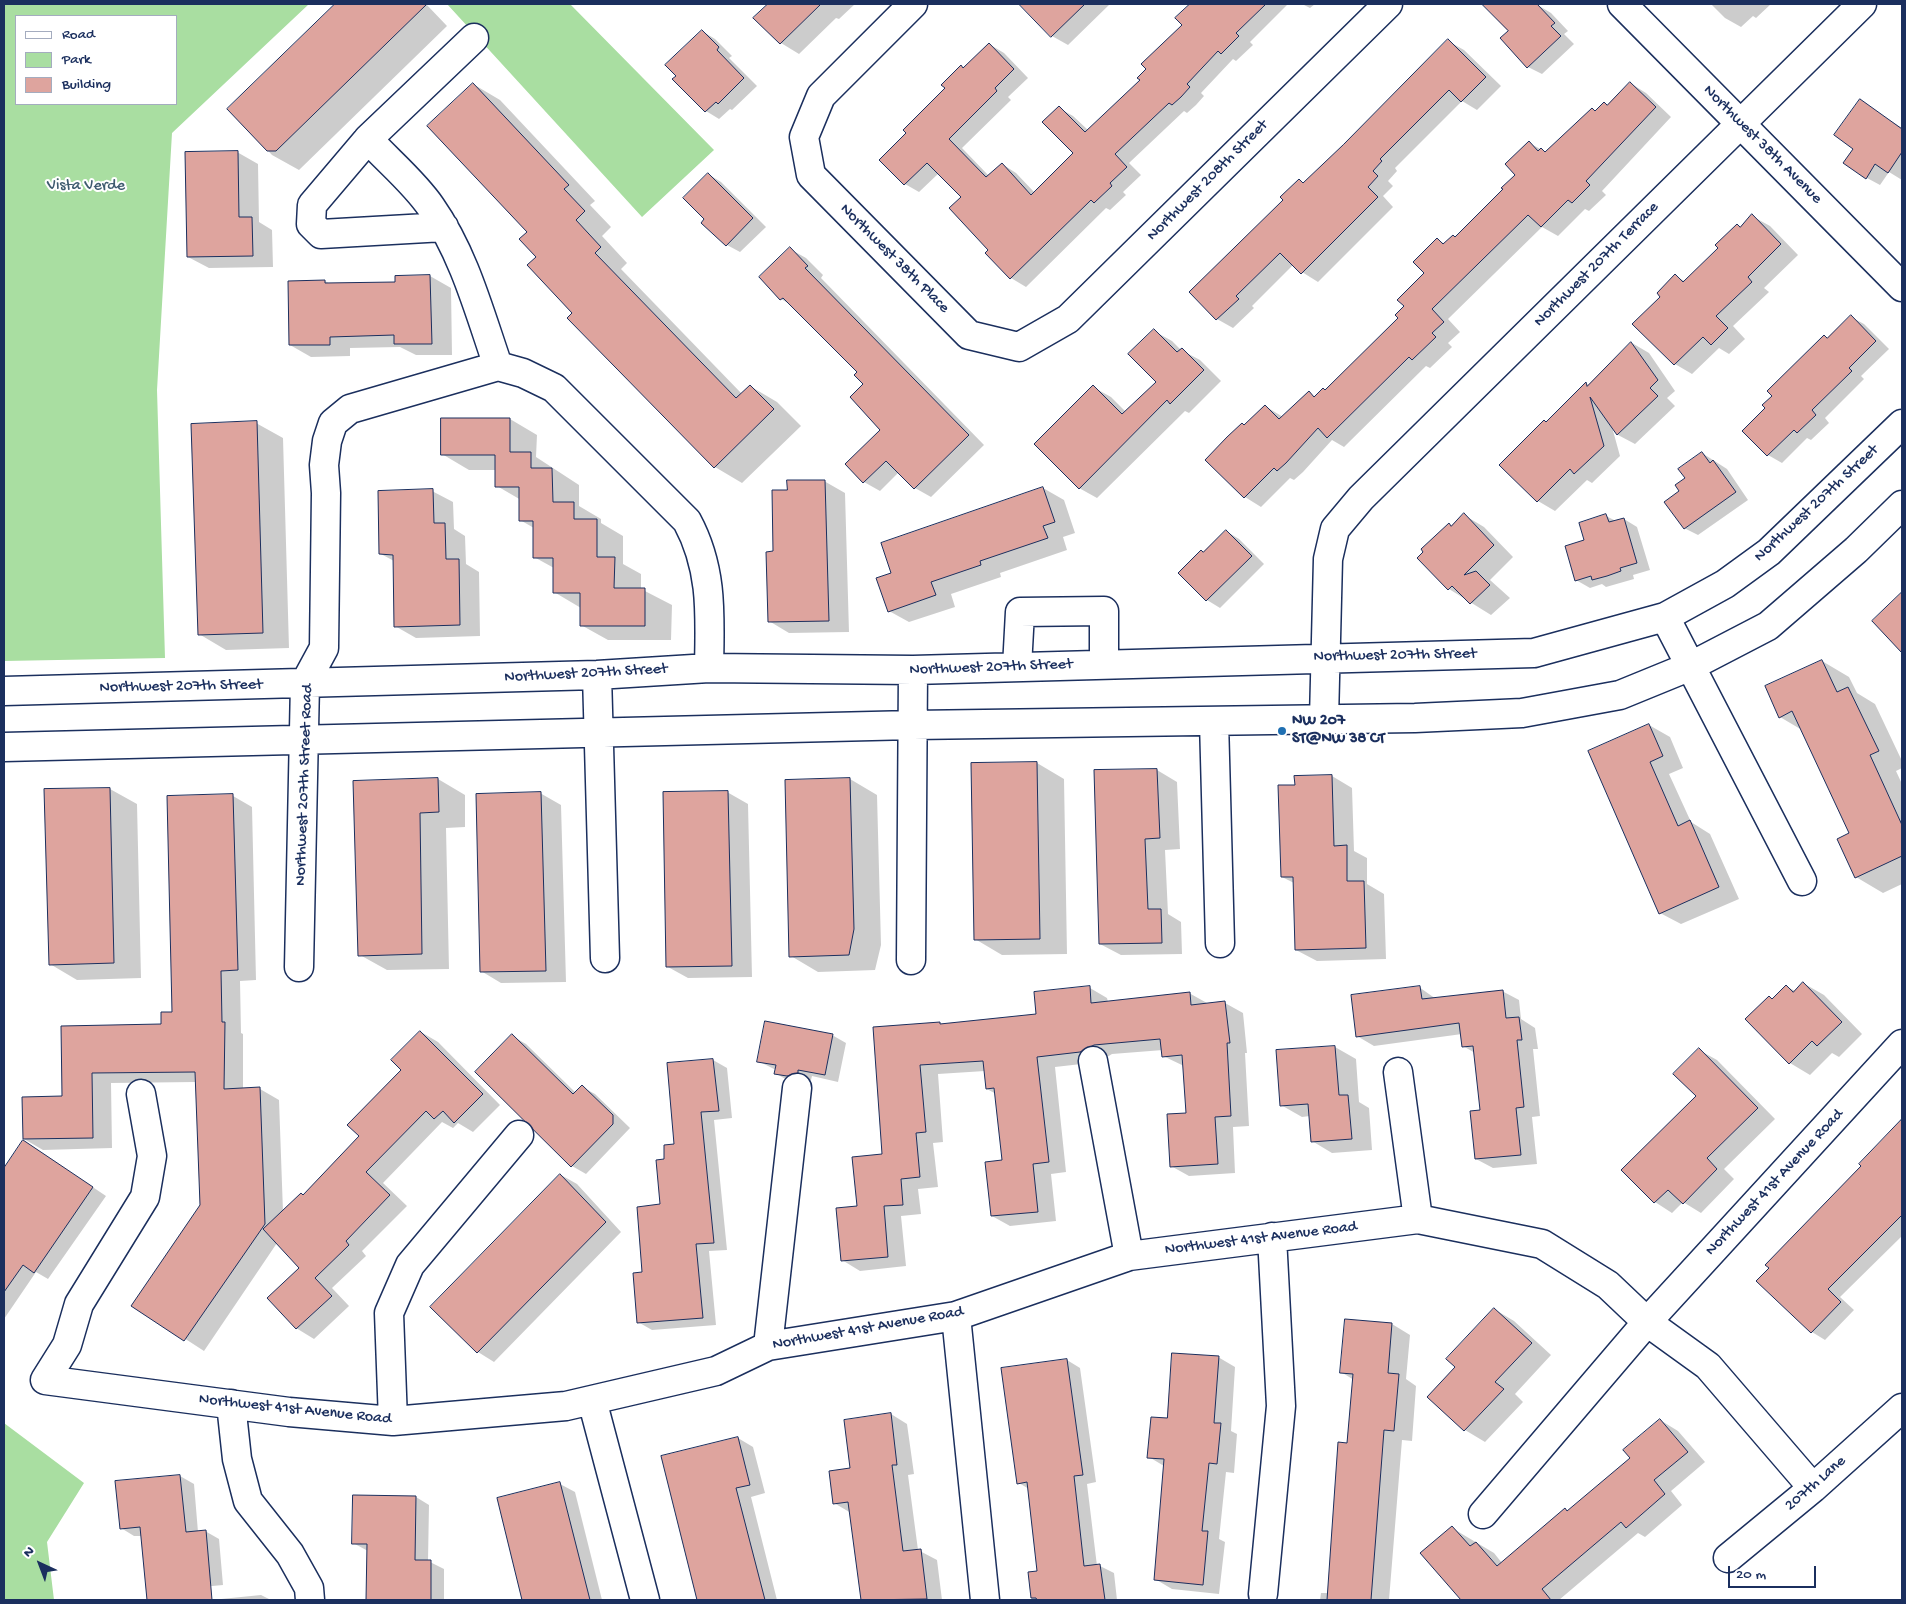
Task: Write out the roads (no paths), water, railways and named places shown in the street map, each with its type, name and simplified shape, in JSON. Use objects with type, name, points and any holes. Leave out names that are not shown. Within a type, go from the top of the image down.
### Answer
[{"type":"street","name":"Northwest 38th Place","points":[[913,4],[822,96],[804,137],[811,175],[969,335],[1019,347]]},
{"type":"street","name":"Northwest 208th Street","points":[[1019,347],[1068,319],[1388,4]]},
{"type":"street","name":"Northwest 38th Avenue","points":[[1622,4],[1902,287]]},
{"type":"street","name":"Northwest 207th Terrace","points":[[1325,658],[1328,559],[1334,529],[1361,498],[1862,4]]},
{"type":"street","points":[[444,227],[321,234],[311,224],[312,205],[368,139],[474,38]]},
{"type":"street","points":[[368,139],[430,205],[444,227],[468,278],[498,366],[523,373],[554,388],[687,521],[697,539],[710,598],[709,668]]},
{"type":"street","name":"Northwest 207th Street Road","points":[[299,968],[305,684],[324,648],[326,493],[324,465],[327,441],[334,423],[350,409],[498,366]]},
{"type":"street","name":"Northwest 207th Street","points":[[4,691],[597,675],[709,668],[913,670],[1534,653],[1665,618],[1725,584],[1769,552],[1902,424]]},
{"type":"street","points":[[4,747],[913,725],[1415,718],[1522,713],[1620,695],[1690,666],[1768,626],[1856,550],[1902,505]]},
{"type":"street","points":[[1017,667],[1020,612],[1104,611],[1104,664]]},
{"type":"street","points":[[1665,618],[1802,882]]},
{"type":"street","points":[[1324,719],[1325,658]]},
{"type":"street","points":[[911,960],[913,670]]},
{"type":"street","points":[[597,675],[606,958]]},
{"type":"street","points":[[1214,721],[1220,943]]},
{"type":"street","name":"Northwest 41st Avenue Road","points":[[1483,1514],[1647,1322],[1902,1044]]},
{"type":"street","points":[[1093,1061],[1129,1256]]},
{"type":"street","points":[[1398,1072],[1418,1219]]},
{"type":"street","points":[[768,1346],[797,1088]]},
{"type":"street","name":"Northwest 41st Avenue Road","points":[[141,1094],[152,1156],[145,1197],[78,1304],[67,1345],[45,1380],[231,1404],[393,1421],[566,1406],[716,1371],[768,1346],[956,1316],[1129,1256],[1418,1219],[1542,1244],[1608,1285],[1647,1322],[1708,1366],[1813,1488]]},
{"type":"street","points":[[393,1421],[389,1313],[410,1265],[519,1135]]},
{"type":"street","points":[[1263,1594],[1281,1406],[1272,1237]]},
{"type":"street","points":[[956,1316],[985,1600]]},
{"type":"street","points":[[592,1400],[645,1600]]},
{"type":"street","points":[[231,1404],[237,1459],[248,1501],[290,1554],[309,1588],[310,1600]]},
{"type":"street","name":"207th Lane","points":[[1728,1558],[1813,1488],[1902,1408]]},
{"type":"place","name":"NW 207 ST@NW 38 CT","points":[[1282,731]]},
{"type":"park label","name":"Vista Verde","points":[[86,187]]}]
